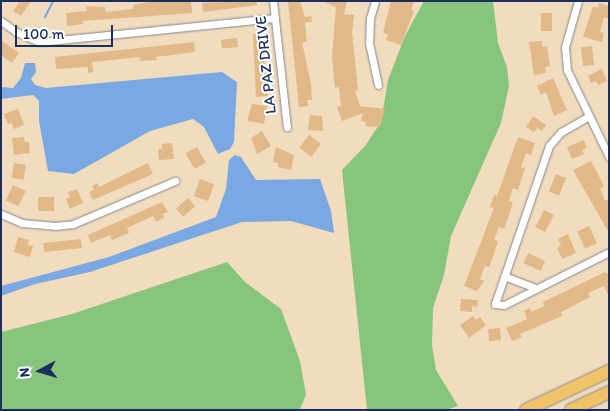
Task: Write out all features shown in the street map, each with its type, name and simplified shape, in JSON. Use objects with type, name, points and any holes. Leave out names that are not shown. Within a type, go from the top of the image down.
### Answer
[{"type":"highway","points":[[526,410],[609,371]]},
{"type":"highway","points":[[571,410],[609,392]]},
{"type":"street","name":"LA PAZ DRIVE","points":[[273,1],[287,127]]},
{"type":"street","points":[[375,1],[370,18],[369,43],[378,85]]},
{"type":"street","points":[[578,1],[565,47],[567,70],[609,156]]},
{"type":"street","points":[[1,21],[16,32],[39,42],[275,18]]},
{"type":"street","points":[[589,116],[561,132],[549,146],[495,304],[504,305],[609,252]]},
{"type":"street","points":[[1,214],[22,223],[55,226],[73,224],[175,181]]},
{"type":"street","points":[[504,276],[535,288]]},
{"type":"green space","points":[[424,1],[493,1],[498,43],[507,67],[509,86],[501,123],[451,236],[444,275],[433,308],[432,345],[436,370],[458,406],[446,410],[367,410],[342,170],[365,146],[381,122],[388,80],[405,36]]},
{"type":"green space","points":[[227,262],[245,282],[281,309],[300,361],[306,395],[300,409],[1,410],[1,332],[72,314]]},
{"type":"water","points":[[25,63],[35,63],[36,72],[31,79],[35,85],[46,88],[222,72],[237,82],[234,142],[230,149],[218,154],[204,127],[193,119],[150,131],[74,174],[48,171],[39,121],[39,101],[33,95],[1,99],[1,87],[13,88],[21,78]]},
{"type":"water","points":[[235,155],[241,157],[256,180],[320,179],[331,211],[334,233],[291,221],[242,222],[90,272],[35,284],[1,296],[1,286],[109,257],[216,217],[226,189],[229,160]]},
{"type":"building","points":[[20,1],[31,1],[21,16],[13,11]]},
{"type":"building","points":[[154,1],[191,1],[192,13],[83,21],[83,24],[67,26],[66,13],[87,11],[86,6],[105,7],[106,12],[133,9],[133,5]]},
{"type":"building","points":[[257,1],[257,5],[203,12],[202,3]]},
{"type":"building","points":[[288,1],[300,1],[305,17],[311,16],[312,22],[305,22],[307,42],[302,42],[311,84],[312,100],[307,100],[308,106],[299,107]]},
{"type":"building","points":[[322,1],[347,1],[344,14],[354,15],[352,32],[358,90],[355,91],[360,106],[385,109],[380,127],[365,126],[366,122],[361,121],[363,113],[342,121],[337,107],[341,106],[339,87],[335,88],[332,57],[336,7]]},
{"type":"building","points":[[391,1],[414,1],[411,10],[414,11],[401,45],[386,40],[388,34],[383,33]]},
{"type":"building","points":[[599,3],[609,6],[609,19],[604,17],[600,32],[604,33],[602,42],[583,37],[593,6],[598,8]]},
{"type":"building","points":[[541,13],[552,13],[552,31],[541,31]]},
{"type":"building","points":[[262,33],[268,96],[256,97],[253,34]]},
{"type":"building","points":[[237,38],[238,47],[222,49],[221,40]]},
{"type":"building","points":[[1,40],[19,53],[12,63],[1,55]]},
{"type":"building","points":[[542,41],[542,47],[547,46],[550,66],[545,67],[546,73],[534,75],[529,42]]},
{"type":"building","points":[[194,42],[195,52],[156,57],[157,60],[140,61],[140,57],[92,62],[93,72],[88,73],[88,67],[56,69],[55,57]]},
{"type":"building","points":[[592,46],[594,65],[583,66],[581,47]]},
{"type":"building","points":[[602,69],[607,81],[598,85],[596,81],[591,83],[588,76]]},
{"type":"building","points":[[553,78],[567,110],[554,116],[546,92],[541,95],[537,86]]},
{"type":"building","points":[[252,104],[267,106],[264,124],[247,121]]},
{"type":"building","points":[[18,109],[24,125],[14,129],[12,123],[8,124],[4,114]]},
{"type":"building","points":[[310,115],[322,116],[323,131],[308,130]]},
{"type":"building","points":[[533,116],[546,125],[542,131],[537,128],[534,132],[526,127]]},
{"type":"building","points":[[262,131],[271,146],[257,154],[251,138]]},
{"type":"building","points":[[309,135],[321,144],[311,157],[299,148]]},
{"type":"building","points":[[24,137],[25,142],[29,142],[30,153],[14,155],[12,138]]},
{"type":"building","points":[[518,137],[535,143],[531,155],[526,153],[521,167],[525,168],[518,190],[513,188],[509,201],[513,202],[507,221],[504,229],[499,227],[494,240],[498,241],[495,251],[489,267],[485,266],[480,279],[484,281],[477,291],[464,286],[494,208],[490,207],[494,195],[497,196]]},
{"type":"building","points":[[584,140],[587,148],[582,150],[584,154],[572,159],[567,147]]},
{"type":"building","points":[[172,143],[174,159],[159,160],[158,149],[162,149],[162,144]]},
{"type":"building","points":[[197,147],[206,163],[194,169],[186,153]]},
{"type":"building","points":[[276,147],[294,155],[291,170],[278,167],[278,163],[273,162]]},
{"type":"building","points":[[591,161],[604,186],[600,188],[605,201],[609,199],[609,233],[573,170]]},
{"type":"building","points":[[14,163],[26,165],[24,180],[12,178]]},
{"type":"building","points":[[148,163],[153,174],[93,200],[89,192],[94,190],[92,186],[98,183],[99,187]]},
{"type":"building","points":[[556,174],[566,178],[559,196],[549,192]]},
{"type":"building","points":[[200,179],[214,184],[208,201],[194,196]]},
{"type":"building","points":[[13,185],[26,191],[19,206],[6,200]]},
{"type":"building","points":[[77,189],[83,203],[70,209],[66,199],[70,197],[68,192]]},
{"type":"building","points":[[38,197],[54,197],[54,211],[38,211]]},
{"type":"building","points":[[188,198],[195,206],[183,217],[176,208]]},
{"type":"building","points":[[162,202],[168,212],[163,214],[164,218],[156,222],[153,216],[127,228],[129,233],[112,240],[110,235],[91,243],[88,235]]},
{"type":"building","points":[[544,210],[554,215],[545,232],[535,227]]},
{"type":"building","points":[[589,226],[597,243],[585,249],[577,231]]},
{"type":"building","points":[[568,234],[576,253],[562,259],[557,248],[561,246],[558,239]]},
{"type":"building","points":[[18,237],[29,240],[28,245],[33,246],[30,257],[14,252]]},
{"type":"building","points":[[81,239],[82,248],[44,252],[43,243]]},
{"type":"building","points":[[528,253],[545,261],[541,271],[523,263]]},
{"type":"building","points":[[605,272],[609,275],[609,297],[604,286],[588,293],[590,297],[561,312],[562,316],[520,334],[522,337],[512,341],[506,328],[527,319],[524,311],[530,308],[531,312],[544,306],[543,302]]},
{"type":"building","points":[[461,299],[478,300],[477,307],[472,306],[472,312],[460,311]]},
{"type":"building","points":[[473,316],[476,320],[480,317],[486,325],[469,338],[460,325]]},
{"type":"building","points":[[500,328],[501,340],[489,341],[488,329]]},
{"type":"waterway","points":[[45,17],[53,1]]}]
